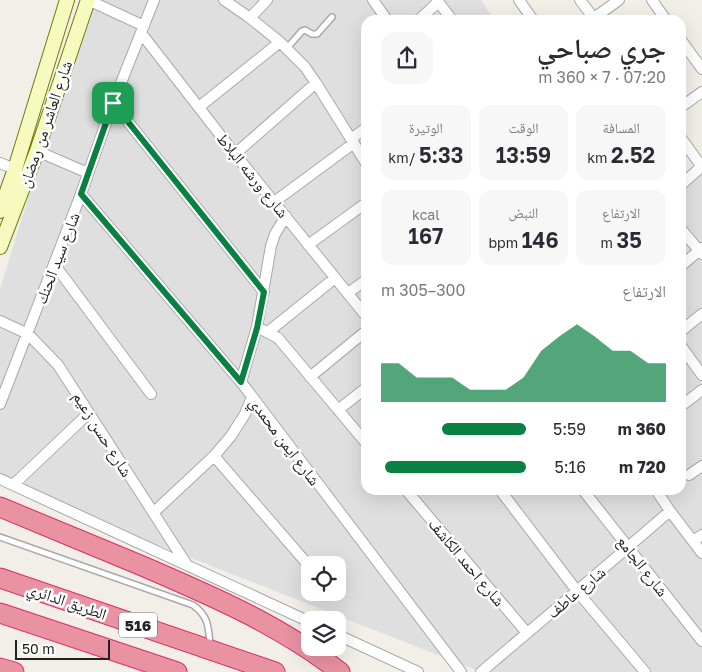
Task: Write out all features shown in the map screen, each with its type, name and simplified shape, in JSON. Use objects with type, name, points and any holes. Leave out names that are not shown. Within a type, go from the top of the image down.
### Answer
[{"type":"highway","points":[[0,507],[215,598],[284,633],[340,672]]},
{"type":"highway","name":"الطريق الدائري","points":[[0,578],[275,672]]},
{"type":"highway","name":"الطريق الدائري","points":[[0,613],[177,672]]},
{"type":"highway","points":[[0,668],[14,672]]},
{"type":"main road","name":"شارع العاشر من رمضان","points":[[0,212],[68,0]]},
{"type":"main road","name":"شارع العاشر من رمضان","points":[[0,247],[37,151],[88,0]]},
{"type":"street","points":[[88,0],[142,29]]},
{"type":"street","name":"شارع سيد الحنك","points":[[0,404],[81,194],[113,103],[154,0]]},
{"type":"street","points":[[224,0],[283,45],[305,67],[361,155]]},
{"type":"street","points":[[250,18],[267,0]]},
{"type":"street","points":[[373,0],[384,15]]},
{"type":"street","points":[[519,0],[530,15]]},
{"type":"street","points":[[580,0],[590,15]]},
{"type":"street","points":[[598,15],[619,0]]},
{"type":"street","points":[[652,0],[662,15]]},
{"type":"street","points":[[424,15],[438,1],[448,15]]},
{"type":"street","name":"شارع ورشه البلاط","points":[[142,29],[235,154],[361,310]]},
{"type":"street","points":[[199,107],[283,45]]},
{"type":"street","points":[[686,47],[702,69]]},
{"type":"street","points":[[235,154],[316,83]]},
{"type":"street","points":[[686,103],[702,92]]},
{"type":"street","points":[[113,103],[264,292]]},
{"type":"street","points":[[274,202],[361,133]]},
{"type":"street","points":[[686,145],[702,166],[686,180]]},
{"type":"street","points":[[37,151],[88,173]]},
{"type":"street","points":[[0,163],[15,169]]},
{"type":"street","name":"شارع ايمن محمدي","points":[[81,194],[241,382],[461,672]]},
{"type":"street","points":[[308,245],[361,207]]},
{"type":"street","points":[[241,382],[257,328],[271,246],[275,234],[286,216]]},
{"type":"street","points":[[686,234],[701,251],[686,262]]},
{"type":"street","points":[[54,264],[151,394]]},
{"type":"street","points":[[268,332],[335,278]]},
{"type":"street","points":[[348,294],[361,284]]},
{"type":"street","points":[[686,327],[702,314]]},
{"type":"street","name":"شارع حسن زعيم","points":[[0,321],[28,334],[58,365],[188,566]]},
{"type":"street","points":[[257,328],[278,338],[361,437]]},
{"type":"street","points":[[310,377],[361,336]]},
{"type":"street","points":[[686,353],[702,375]]},
{"type":"street","points":[[686,402],[702,390]]},
{"type":"street","points":[[338,410],[361,392]]},
{"type":"street","points":[[153,513],[214,456],[231,436],[245,414],[252,397]]},
{"type":"street","points":[[13,485],[89,413]]},
{"type":"street","points":[[214,456],[301,557]]},
{"type":"street","points":[[689,475],[702,466]]},
{"type":"street","points":[[0,479],[301,618]]},
{"type":"street","name":"شارع احمد الكاشف","points":[[414,495],[527,633]]},
{"type":"street","points":[[504,495],[577,591],[645,672]]},
{"type":"street","name":"شارع الجامع","points":[[587,495],[702,641]]},
{"type":"street","points":[[659,495],[702,553]]},
{"type":"street","name":"شارع عاطف","points":[[481,672],[670,511]]},
{"type":"street","points":[[693,542],[702,535]]},
{"type":"street","points":[[346,639],[418,672]]},
{"type":"lane","points":[[283,45],[305,30],[312,34],[317,34],[332,16]]},
{"type":"lane","points":[[0,537],[193,605],[203,614],[208,623],[210,650]]},
{"type":"shaded area","points":[[96,0],[481,0],[491,15],[361,15],[361,495],[686,495],[686,180],[702,170],[702,672],[481,672],[346,619],[346,611],[326,611],[0,483],[0,289],[58,102]]},
{"type":"route","points":[[113,103],[264,292],[257,328],[241,382],[81,194],[113,103]]}]
